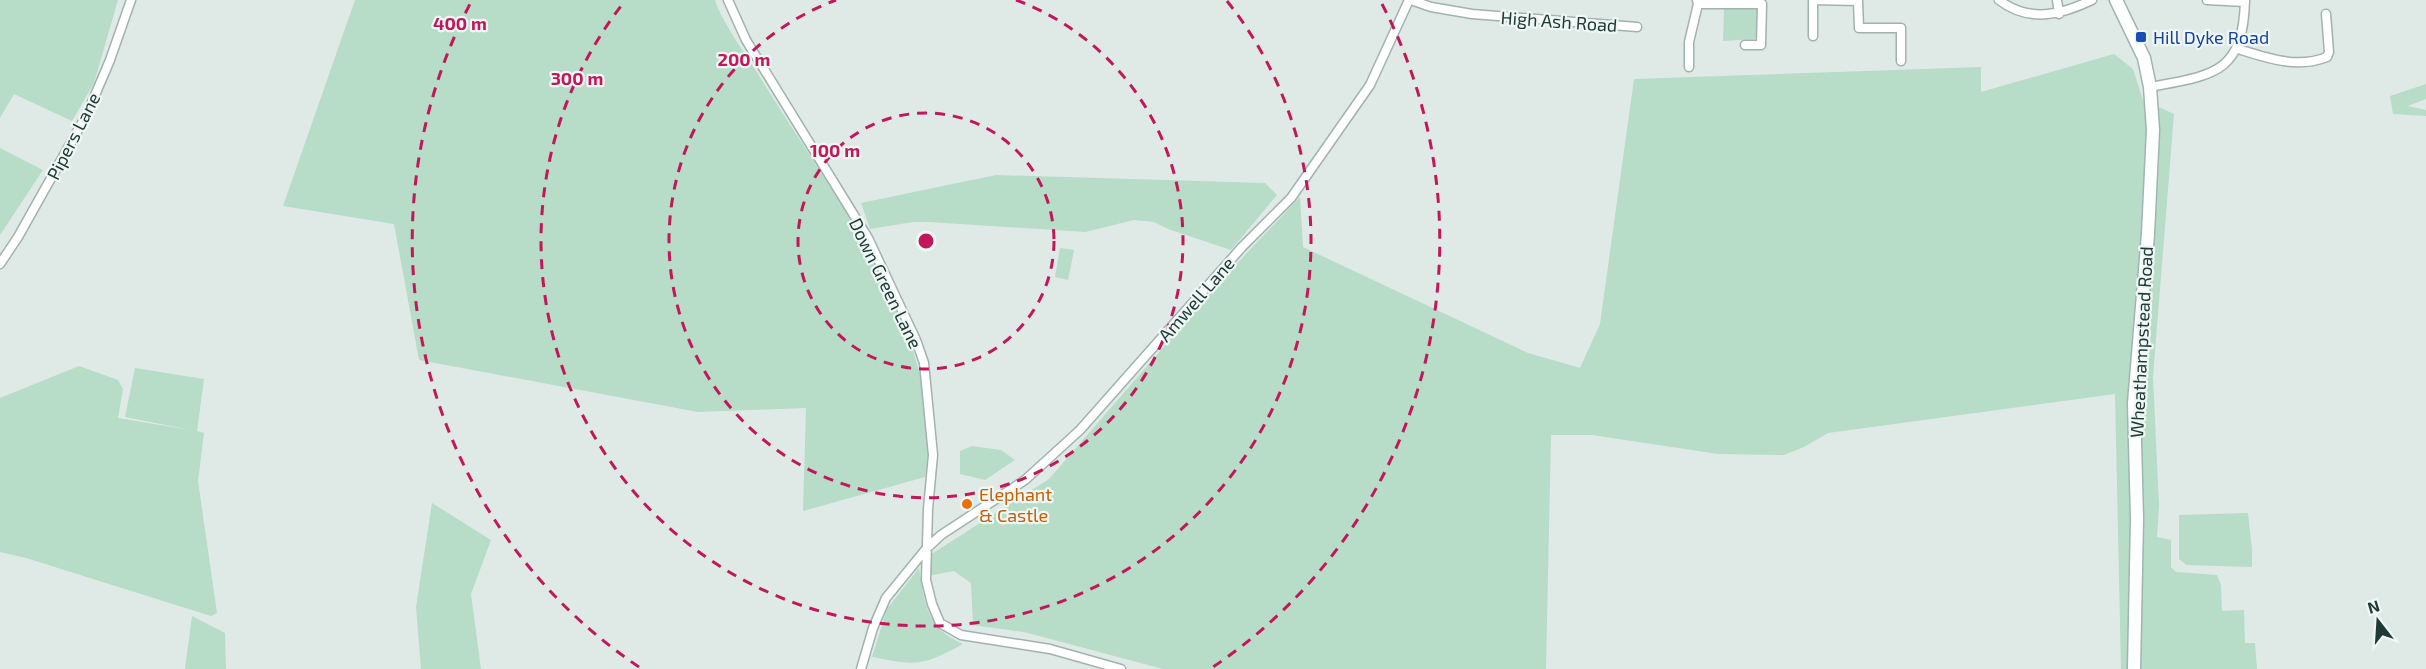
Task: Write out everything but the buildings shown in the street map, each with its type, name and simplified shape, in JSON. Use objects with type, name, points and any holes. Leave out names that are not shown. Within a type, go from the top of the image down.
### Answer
[{"type":"main road","name":"Wheathampstead Road","points":[[2116,0],[2140,48],[2150,87],[2153,148],[2134,403],[2137,519],[2134,669]]},
{"type":"street","name":"Pipers Lane","points":[[0,264],[18,237],[87,114],[110,60],[131,0]]},
{"type":"street","name":"Down Green Lane","points":[[728,0],[746,40],[868,238],[916,340],[924,363],[933,455],[926,580],[940,623],[961,635],[1050,649],[1122,669]]},
{"type":"street","name":"Amwell Lane","points":[[861,669],[873,628],[886,598],[926,549],[941,535],[1025,480],[1080,430],[1242,247],[1291,198],[1370,85],[1410,0]]},
{"type":"street","name":"High Ash Road","points":[[1410,0],[1431,7],[1472,14],[1637,27]]},
{"type":"street","points":[[1813,36],[1814,0],[1858,1],[1859,27],[1901,28],[1901,61]]},
{"type":"street","points":[[1999,0],[2024,13],[2044,16],[2059,14],[2092,0]]},
{"type":"street","points":[[2057,0],[2059,14]]},
{"type":"street","points":[[2150,87],[2200,77],[2217,71],[2238,49],[2244,26],[2245,1],[2208,0]]},
{"type":"street","points":[[1689,67],[1689,42],[1697,2],[1762,2],[1761,45],[1745,45]]},
{"type":"street","points":[[2238,49],[2286,63],[2327,57],[2329,52],[2326,14]]},
{"type":"green space","points":[[0,0],[118,0],[94,83],[72,121],[14,94],[0,118]]},
{"type":"green space","points":[[355,0],[715,0],[730,30],[850,220],[903,322],[920,375],[928,427],[925,477],[803,511],[806,408],[698,412],[419,360],[394,224],[283,206]]},
{"type":"green space","points":[[1757,7],[1759,11],[1758,37],[1723,41],[1724,8]]},
{"type":"green space","points":[[2114,54],[2133,69],[2143,100],[2174,114],[2153,377],[2159,505],[2157,537],[2171,540],[2171,567],[2176,572],[2217,575],[2221,585],[2222,611],[2244,610],[2245,643],[2255,643],[2257,669],[2121,669],[2115,394],[1828,433],[1784,455],[1718,454],[1592,435],[1551,435],[1546,669],[1163,669],[1024,632],[973,625],[971,583],[954,571],[928,576],[930,555],[1049,479],[1228,273],[1300,197],[1303,247],[1528,353],[1580,368],[1600,324],[1634,79],[1981,67],[1981,92]]},
{"type":"green space","points":[[2426,84],[2426,99],[2408,106],[2426,110],[2426,116],[2393,114],[2390,96]]},
{"type":"green space","points":[[0,148],[43,170],[0,235]]},
{"type":"green space","points":[[996,175],[1265,183],[1277,195],[1231,250],[1154,222],[1134,220],[1085,232],[929,222],[913,222],[870,229],[861,203]]},
{"type":"green space","points":[[1060,248],[1074,250],[1068,280],[1055,277]]},
{"type":"green space","points":[[79,366],[118,380],[123,389],[118,418],[191,430],[125,417],[135,368],[204,379],[197,431],[204,433],[198,481],[217,613],[211,616],[26,558],[0,552],[0,398]]},
{"type":"green space","points":[[972,446],[1001,450],[1015,460],[985,480],[960,474],[960,451]]},
{"type":"green space","points":[[432,503],[491,540],[471,594],[481,669],[421,669],[416,607]]},
{"type":"green space","points":[[2248,513],[2252,567],[2186,565],[2179,559],[2179,515]]},
{"type":"green space","points":[[919,568],[929,614],[941,630],[963,644],[938,657],[919,662],[900,662],[872,657],[887,609]]},
{"type":"green space","points":[[192,616],[225,633],[226,669],[185,669]]},
{"type":"place","name":"Hill Dyke Road","points":[[2141,37]]},
{"type":"place","name":"Elephant & Castle","points":[[967,504]]}]
